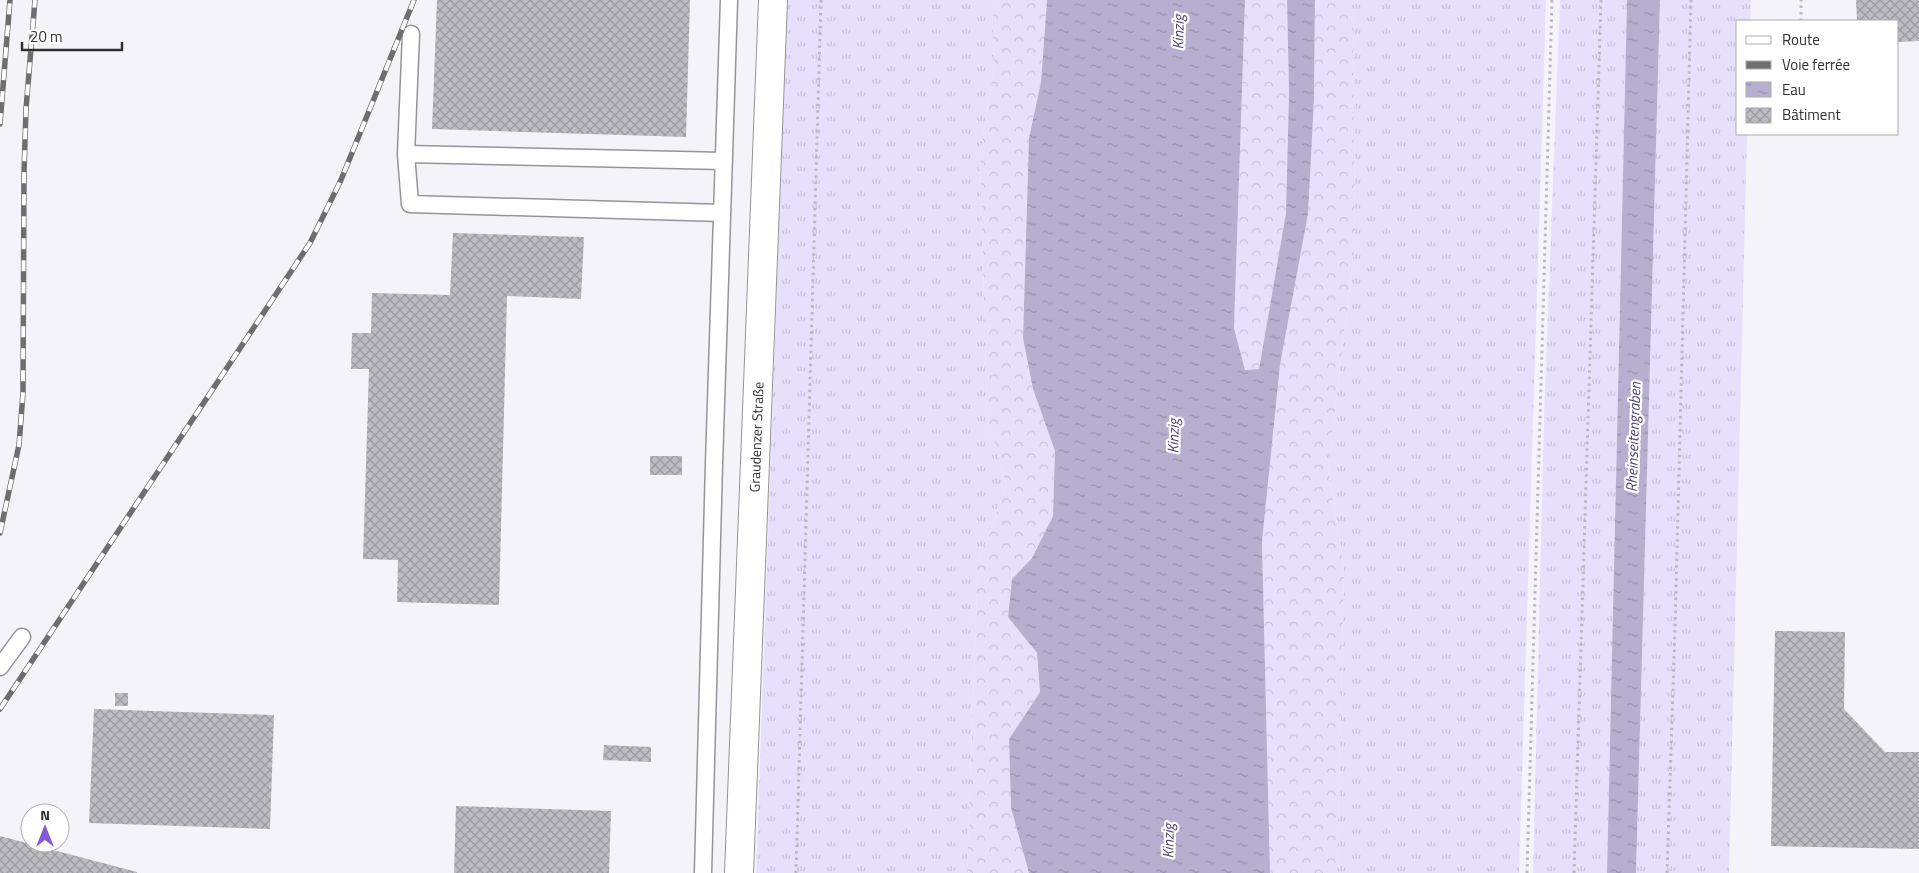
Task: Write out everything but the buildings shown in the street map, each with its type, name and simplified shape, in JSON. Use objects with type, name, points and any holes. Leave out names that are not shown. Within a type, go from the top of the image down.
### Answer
[{"type":"street","name":"Graudenzer Straße","points":[[739,873],[772,0]]},
{"type":"lane","points":[[703,873],[730,0]]},
{"type":"lane","points":[[411,34],[406,154],[410,204],[722,213]]},
{"type":"lane","points":[[406,154],[724,161]]},
{"type":"lane","points":[[0,667],[22,637]]},
{"type":"path","points":[[796,873],[821,0]]},
{"type":"path","points":[[1527,873],[1552,0]]},
{"type":"path","points":[[1574,873],[1601,0]]},
{"type":"path","points":[[1667,873],[1691,0]]},
{"type":"path","points":[[1801,0],[1801,20]]},
{"type":"green space","points":[[787,0],[992,0],[994,66],[980,155],[987,418],[1007,486],[978,563],[967,873],[756,873]]},
{"type":"green space","points":[[992,0],[1047,0],[1041,82],[1029,138],[1023,338],[1033,389],[1055,451],[1053,516],[1032,558],[1012,579],[1008,617],[1037,653],[1040,692],[1009,739],[1011,808],[1029,873],[967,873],[978,563],[1007,486],[987,418],[980,155],[994,66]]},
{"type":"green space","points":[[1245,0],[1287,0],[1289,91],[1286,213],[1259,369],[1245,370],[1234,328]]},
{"type":"green space","points":[[1315,0],[1353,0],[1355,243],[1328,469],[1344,567],[1337,873],[1270,873],[1262,542],[1280,365],[1308,214],[1314,100]]},
{"type":"green space","points":[[1353,0],[1546,0],[1519,873],[1337,873],[1344,567],[1328,469],[1355,243]]},
{"type":"green space","points":[[1560,0],[1627,0],[1607,873],[1533,873],[1544,416]]},
{"type":"green space","points":[[1660,0],[1751,0],[1750,20],[1736,20],[1736,135],[1747,135],[1729,873],[1636,873]]},
{"type":"water","name":"Kinzig","points":[[1047,0],[1245,0],[1234,328],[1245,370],[1259,369],[1286,213],[1289,91],[1287,0],[1315,0],[1314,100],[1308,214],[1280,365],[1262,542],[1270,873],[1029,873],[1011,808],[1009,739],[1040,692],[1037,653],[1008,617],[1012,579],[1032,558],[1053,516],[1055,451],[1033,389],[1023,338],[1029,138],[1041,82]]},
{"type":"water","name":"Rheinseitengraben","points":[[1627,0],[1660,0],[1636,873],[1607,873]]},
{"type":"railway","points":[[0,124],[10,0]]},
{"type":"railway","points":[[0,533],[19,445],[23,393],[24,173],[26,109],[35,0]]},
{"type":"railway","points":[[0,709],[310,243],[341,180],[414,0]]}]
